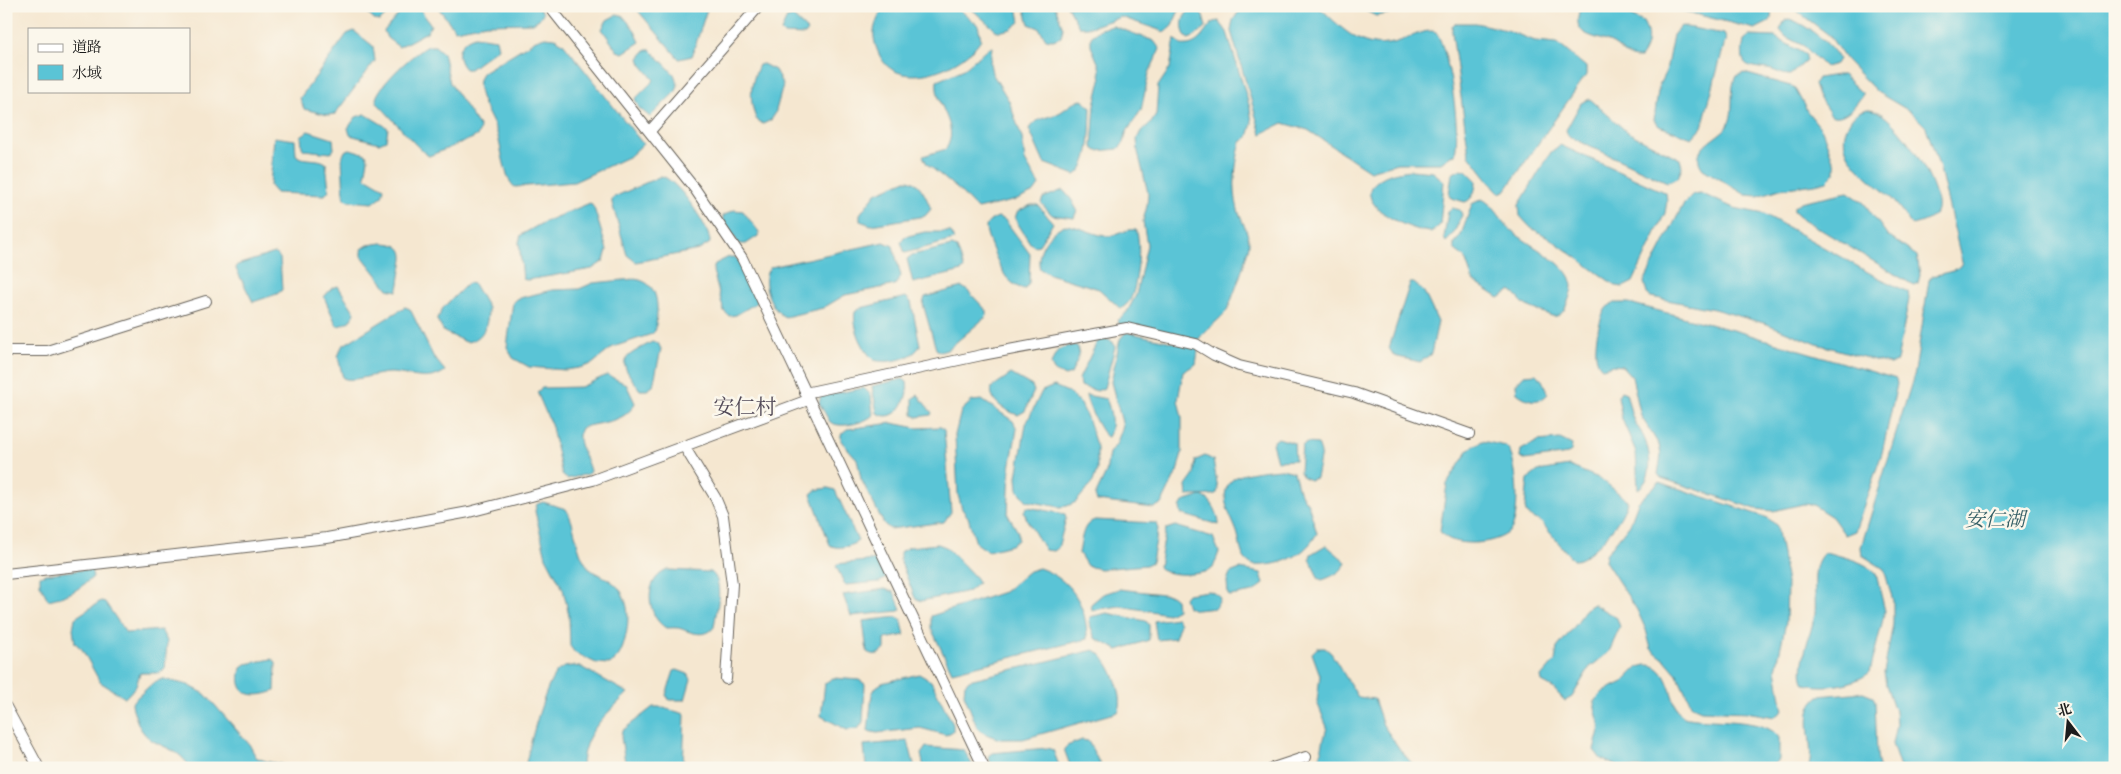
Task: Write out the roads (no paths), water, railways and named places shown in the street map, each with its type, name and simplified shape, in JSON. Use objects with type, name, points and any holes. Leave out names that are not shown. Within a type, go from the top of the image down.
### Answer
[{"type":"street","points":[[549,6],[695,189],[742,258],[806,397],[984,768]]},
{"type":"street","points":[[650,131],[759,6]]},
{"type":"street","points":[[6,351],[47,351],[206,301]]},
{"type":"street","points":[[6,574],[327,538],[412,524],[574,485],[684,446],[806,397],[991,353],[1127,328],[1196,344],[1239,366],[1354,392],[1469,434]]},
{"type":"street","points":[[684,446],[715,497],[723,516],[732,584],[726,679]]},
{"type":"street","points":[[6,707],[38,768]]},
{"type":"street","points":[[1273,768],[1306,757]]},
{"type":"water","points":[[360,6],[395,6],[380,21],[374,20]]},
{"type":"water","points":[[406,6],[418,6],[431,25],[427,32],[399,47],[387,38],[384,31]]},
{"type":"water","points":[[437,6],[538,6],[543,13],[533,23],[486,24],[455,30]]},
{"type":"water","points":[[634,6],[708,6],[692,56],[679,59]]},
{"type":"water","points":[[884,6],[955,6],[978,25],[981,39],[972,50],[946,67],[930,73],[915,75],[900,73],[888,66],[879,54],[875,43],[875,28]]},
{"type":"water","points":[[968,6],[1017,6],[1020,22],[1011,29],[998,32]]},
{"type":"water","points":[[1024,6],[1055,6],[1063,28],[1061,37],[1053,40],[1046,39],[1039,28],[1029,24]]},
{"type":"water","points":[[1067,6],[1181,6],[1172,26],[1165,32],[1121,17],[1090,27],[1079,27]]},
{"type":"water","points":[[1243,6],[1318,6],[1359,40],[1382,45],[1395,43],[1423,32],[1436,32],[1441,42],[1453,91],[1456,127],[1455,153],[1441,163],[1397,163],[1370,171],[1308,130],[1283,123],[1261,134],[1231,31],[1233,20]]},
{"type":"water","points":[[1356,6],[1428,6],[1376,16]]},
{"type":"water","points":[[1581,6],[1611,6],[1643,22],[1648,40],[1640,58],[1628,56],[1613,44],[1585,33],[1578,24]]},
{"type":"water","points":[[1663,6],[1772,6],[1769,22],[1755,29]]},
{"type":"water","name":"安仁湖","points":[[1790,6],[2115,6],[2115,768],[1900,768],[1892,744],[1896,725],[1895,711],[1886,685],[1884,672],[1893,624],[1893,601],[1884,569],[1862,555],[1861,547],[1915,372],[1929,280],[1932,276],[1953,271],[1962,262],[1940,169],[1926,127],[1911,112],[1877,92],[1846,60],[1829,35]]},
{"type":"water","points":[[1195,8],[1203,16],[1206,27],[1194,37],[1188,39],[1183,31],[1184,17],[1190,10]]},
{"type":"water","points":[[616,15],[622,15],[634,29],[640,42],[623,53],[617,51],[602,29],[607,20]]},
{"type":"water","points":[[792,16],[808,31],[805,35],[784,34],[781,31],[787,18]]},
{"type":"water","points":[[1789,19],[1817,35],[1831,47],[1839,59],[1836,64],[1825,67],[1804,46],[1786,37],[1780,30],[1785,20]]},
{"type":"water","points":[[1219,21],[1227,32],[1250,108],[1252,123],[1248,137],[1241,142],[1237,159],[1235,184],[1238,210],[1249,242],[1228,309],[1198,340],[1150,327],[1119,324],[1118,320],[1127,312],[1136,295],[1147,245],[1143,221],[1148,193],[1138,152],[1137,139],[1141,131],[1151,123],[1156,115],[1158,86],[1170,68],[1175,39],[1181,45],[1192,44],[1200,38],[1213,22]]},
{"type":"water","points":[[1456,23],[1476,23],[1506,30],[1535,41],[1557,43],[1586,67],[1586,75],[1505,191],[1499,193],[1469,155],[1452,32],[1452,27]]},
{"type":"water","points":[[1113,26],[1154,41],[1160,49],[1149,73],[1141,110],[1126,133],[1124,143],[1118,149],[1097,151],[1092,147],[1095,105],[1101,80],[1099,65],[1091,46],[1091,37],[1100,29]]},
{"type":"water","points":[[1681,26],[1724,34],[1726,38],[1702,127],[1692,138],[1659,126],[1654,120],[1659,85],[1666,71],[1673,35]]},
{"type":"water","points":[[354,31],[373,46],[375,61],[335,114],[328,115],[304,109],[300,98],[347,34]]},
{"type":"water","points":[[475,36],[496,39],[498,48],[470,69],[465,69],[459,59],[459,49],[465,41]]},
{"type":"water","points":[[1749,36],[1775,37],[1806,55],[1806,61],[1790,75],[1749,66],[1744,60],[1743,49],[1744,40]]},
{"type":"water","points":[[545,37],[555,38],[563,43],[643,144],[630,156],[574,182],[515,187],[509,178],[497,133],[480,94],[479,78],[483,72],[536,40]]},
{"type":"water","points":[[429,46],[435,46],[443,53],[450,83],[480,128],[478,135],[473,138],[429,156],[378,104],[376,99],[383,86],[398,69]]},
{"type":"water","points":[[992,47],[990,63],[992,73],[1009,101],[1022,138],[1025,161],[1039,185],[1034,192],[1017,200],[977,209],[960,191],[927,164],[923,156],[946,149],[950,140],[949,124],[939,99],[937,81],[962,70]]},
{"type":"water","points":[[646,50],[651,50],[674,74],[678,85],[676,91],[650,117],[639,108],[635,99],[654,80],[641,64],[639,58]]},
{"type":"water","points":[[763,64],[775,70],[783,85],[775,114],[771,120],[763,124],[756,119],[751,92],[759,65]]},
{"type":"water","points":[[1744,73],[1794,87],[1807,111],[1822,130],[1835,165],[1835,173],[1827,181],[1780,189],[1758,196],[1746,195],[1703,169],[1699,162],[1701,151],[1729,124],[1734,82],[1736,76]]},
{"type":"water","points":[[1843,75],[1863,94],[1850,110],[1841,116],[1831,115],[1818,96],[1814,85],[1818,78]]},
{"type":"water","points":[[1590,99],[1627,132],[1680,159],[1682,167],[1678,178],[1667,182],[1568,136],[1566,130],[1581,103]]},
{"type":"water","points":[[1082,100],[1091,107],[1090,134],[1085,163],[1075,175],[1044,163],[1029,129],[1037,121],[1057,114],[1075,102]]},
{"type":"water","points":[[1868,109],[1879,112],[1891,122],[1904,136],[1926,171],[1937,202],[1936,212],[1929,219],[1913,225],[1910,223],[1894,201],[1856,166],[1850,157],[1845,147],[1844,136],[1848,125],[1856,114]]},
{"type":"water","points":[[365,114],[388,128],[386,140],[379,143],[350,135],[348,128],[356,117]]},
{"type":"water","points":[[308,131],[333,139],[334,149],[331,153],[304,150],[301,136]]},
{"type":"water","points":[[274,137],[295,140],[296,155],[326,163],[329,190],[325,195],[276,193],[270,186]]},
{"type":"water","points":[[1560,145],[1666,193],[1665,213],[1633,282],[1623,287],[1616,286],[1548,237],[1531,228],[1520,216],[1519,205],[1551,152]]},
{"type":"water","points":[[350,149],[366,154],[368,159],[365,177],[384,188],[382,196],[373,203],[348,201],[344,197],[342,158],[345,151]]},
{"type":"water","points":[[1461,169],[1466,170],[1476,180],[1472,196],[1465,202],[1451,198],[1449,194],[1452,174]]},
{"type":"water","points":[[1411,170],[1433,172],[1444,181],[1440,225],[1432,232],[1413,228],[1391,218],[1374,204],[1370,196],[1371,187],[1384,176]]},
{"type":"water","points":[[661,176],[675,185],[683,194],[705,226],[710,243],[699,250],[636,262],[627,255],[612,198]]},
{"type":"water","points":[[906,180],[919,186],[925,195],[931,209],[925,216],[871,225],[860,221],[860,214],[876,193]]},
{"type":"water","points":[[1063,190],[1077,210],[1074,218],[1052,215],[1041,203],[1043,198]]},
{"type":"water","points":[[1848,192],[1864,203],[1888,236],[1917,256],[1920,275],[1918,283],[1915,285],[1908,282],[1803,219],[1794,211],[1794,207],[1800,202]]},
{"type":"water","points":[[1700,193],[1734,208],[1764,214],[1873,275],[1908,292],[1909,299],[1897,361],[1891,364],[1885,363],[1817,344],[1767,324],[1714,309],[1651,297],[1647,294],[1644,282],[1684,203],[1693,194]]},
{"type":"water","points":[[1482,199],[1493,208],[1515,234],[1552,259],[1567,273],[1572,284],[1572,290],[1565,308],[1560,314],[1552,316],[1527,306],[1510,291],[1499,298],[1473,281],[1465,258],[1454,249],[1454,244],[1461,235],[1472,204]]},
{"type":"water","points":[[590,203],[594,208],[607,250],[604,261],[592,269],[527,280],[523,279],[519,242],[521,235],[544,222]]},
{"type":"water","points":[[1031,205],[1038,205],[1053,223],[1039,245],[1034,246],[1030,243],[1015,219],[1017,212]]},
{"type":"water","points":[[1452,208],[1460,210],[1462,215],[1453,235],[1446,242],[1444,238],[1448,211]]},
{"type":"water","points":[[734,210],[743,211],[759,232],[758,236],[746,244],[739,244],[723,220],[723,216]]},
{"type":"water","points":[[998,217],[1005,220],[1030,254],[1029,283],[1025,289],[1016,286],[1005,276],[991,245],[986,227],[989,222]]},
{"type":"water","points":[[1065,225],[1105,236],[1136,230],[1139,255],[1135,286],[1129,301],[1121,309],[1099,289],[1049,274],[1040,269],[1041,249],[1054,232]]},
{"type":"water","points":[[925,232],[951,232],[954,240],[905,253],[901,242],[904,237]]},
{"type":"water","points":[[884,242],[893,246],[901,276],[895,285],[845,295],[823,308],[785,317],[780,314],[771,301],[766,286],[766,279],[767,272],[771,267]]},
{"type":"water","points":[[382,243],[397,246],[403,253],[397,291],[388,289],[362,256],[362,249],[368,245]]},
{"type":"water","points":[[952,246],[957,248],[964,268],[962,271],[913,283],[907,259],[912,255]]},
{"type":"water","points":[[275,253],[280,258],[282,290],[277,294],[253,302],[236,269],[237,265]]},
{"type":"water","points":[[729,257],[735,257],[740,262],[758,302],[736,315],[729,316],[724,311],[713,271],[715,264]]},
{"type":"water","points":[[634,279],[643,281],[654,291],[657,307],[655,331],[652,334],[613,347],[592,364],[579,368],[565,370],[529,367],[513,358],[507,347],[513,302],[516,299],[552,290],[579,289],[593,283]]},
{"type":"water","points":[[468,283],[474,284],[488,308],[486,325],[481,335],[472,341],[466,342],[444,332],[437,320],[443,308]]},
{"type":"water","points":[[1410,283],[1414,283],[1424,292],[1438,322],[1431,354],[1420,362],[1394,356],[1389,348]]},
{"type":"water","points":[[338,286],[355,313],[348,322],[337,326],[324,297],[332,288]]},
{"type":"water","points":[[962,287],[987,311],[987,316],[947,350],[940,352],[936,349],[923,304],[925,297]]},
{"type":"water","points":[[906,297],[911,302],[920,345],[913,354],[907,357],[893,361],[874,360],[866,351],[859,338],[855,324],[855,312],[861,308]]},
{"type":"water","points":[[1614,303],[1629,303],[1740,332],[1896,379],[1897,384],[1882,453],[1855,531],[1845,535],[1832,517],[1813,505],[1803,504],[1773,511],[1756,509],[1661,478],[1658,474],[1661,455],[1659,445],[1641,416],[1632,377],[1622,366],[1614,365],[1602,368],[1598,364],[1596,357],[1596,340],[1602,315]]},
{"type":"water","points":[[405,307],[410,309],[433,356],[445,371],[432,377],[384,373],[358,379],[343,378],[338,357],[342,346]]},
{"type":"water","points":[[1126,332],[1195,347],[1198,351],[1196,364],[1183,372],[1178,400],[1182,418],[1182,453],[1177,472],[1162,503],[1154,508],[1097,501],[1095,496],[1106,473],[1109,453],[1116,445],[1123,426],[1111,382],[1120,339]]},
{"type":"water","points":[[1106,339],[1113,342],[1115,347],[1104,388],[1097,391],[1080,386],[1079,379],[1096,344],[1099,340]]},
{"type":"water","points":[[652,342],[658,343],[661,349],[653,386],[647,390],[640,390],[628,372],[625,361],[633,353]]},
{"type":"water","points":[[1075,345],[1078,347],[1079,356],[1071,374],[1065,376],[1054,371],[1051,365],[1057,352],[1062,348]]},
{"type":"water","points":[[1011,374],[1032,386],[1034,391],[1025,411],[1018,415],[999,405],[991,392],[992,387]]},
{"type":"water","points":[[1536,374],[1542,380],[1548,394],[1541,399],[1533,400],[1517,393],[1516,384],[1524,375]]},
{"type":"water","points":[[607,375],[626,384],[635,403],[631,410],[619,418],[581,428],[579,433],[580,444],[590,471],[588,474],[567,479],[562,475],[552,427],[537,392],[542,388],[581,387]]},
{"type":"water","points":[[903,379],[907,382],[907,388],[904,402],[900,408],[896,413],[890,415],[884,416],[877,413],[872,386]]},
{"type":"water","points":[[1054,386],[1068,392],[1081,404],[1097,448],[1097,470],[1093,482],[1076,502],[1060,507],[1027,501],[1018,490],[1017,477],[1026,424],[1042,391]]},
{"type":"water","points":[[864,388],[871,395],[873,415],[864,420],[846,425],[830,422],[819,403],[821,396]]},
{"type":"water","points":[[1621,391],[1626,393],[1635,423],[1648,448],[1649,471],[1647,478],[1638,489],[1636,452],[1622,419],[1618,396]]},
{"type":"water","points":[[918,395],[932,413],[931,415],[917,417],[913,415],[913,398]]},
{"type":"water","points":[[1086,395],[1106,399],[1111,418],[1111,429],[1108,437],[1095,419]]},
{"type":"water","points":[[982,400],[1013,421],[1017,429],[1010,468],[1008,515],[1018,532],[1018,540],[1011,545],[988,551],[976,543],[968,517],[962,509],[958,495],[955,435],[961,411],[972,401]]},
{"type":"water","points":[[892,423],[917,428],[941,427],[944,430],[951,512],[944,522],[890,529],[884,524],[861,479],[857,459],[841,441],[841,434],[847,429]]},
{"type":"water","points":[[1278,438],[1294,443],[1295,460],[1277,461],[1272,443]]},
{"type":"water","points":[[1560,439],[1572,445],[1571,451],[1568,454],[1525,460],[1520,457],[1521,450],[1538,441]]},
{"type":"water","points":[[1482,441],[1506,446],[1510,452],[1517,488],[1516,514],[1510,531],[1504,536],[1485,542],[1463,543],[1453,541],[1445,537],[1440,531],[1447,484],[1469,449]]},
{"type":"water","points":[[1307,443],[1318,444],[1321,453],[1316,478],[1310,480],[1303,477],[1300,472],[1302,446]]},
{"type":"water","points":[[1205,456],[1213,460],[1217,493],[1187,496],[1186,486],[1194,475],[1196,460]]},
{"type":"water","points":[[1569,466],[1601,479],[1627,500],[1621,516],[1606,537],[1588,554],[1580,559],[1573,560],[1541,522],[1527,515],[1525,508],[1528,479],[1538,471]]},
{"type":"water","points":[[1282,469],[1294,472],[1299,491],[1308,504],[1317,533],[1305,548],[1290,559],[1272,564],[1253,565],[1245,559],[1241,551],[1237,532],[1225,500],[1227,487],[1231,481],[1240,475]]},
{"type":"water","points":[[1659,482],[1768,518],[1777,526],[1787,583],[1786,622],[1776,669],[1783,711],[1775,717],[1746,712],[1701,710],[1692,706],[1677,674],[1665,660],[1651,649],[1646,630],[1637,610],[1605,561],[1606,554],[1630,524],[1638,502]]},
{"type":"water","points":[[828,488],[835,490],[858,541],[844,547],[830,545],[811,494],[816,490]]},
{"type":"water","points":[[1201,496],[1212,503],[1219,525],[1181,514],[1180,507],[1183,502]]},
{"type":"water","points":[[543,502],[566,509],[580,553],[586,564],[593,571],[618,587],[625,601],[628,616],[627,632],[622,650],[618,657],[609,664],[596,663],[575,653],[570,646],[569,616],[563,589],[546,557],[535,511],[537,504]]},
{"type":"water","points":[[1027,507],[1065,514],[1066,519],[1058,548],[1054,551],[1045,550],[1027,520],[1024,511]]},
{"type":"water","points":[[1095,520],[1156,523],[1158,529],[1152,562],[1146,565],[1100,569],[1087,566],[1079,553],[1085,529],[1090,522]]},
{"type":"water","points":[[1175,526],[1213,537],[1219,552],[1213,568],[1202,573],[1187,574],[1161,570],[1159,566],[1166,529]]},
{"type":"water","points":[[938,544],[946,547],[976,578],[978,583],[969,591],[921,601],[915,598],[900,560],[900,552],[909,547]]},
{"type":"water","points":[[1326,545],[1346,562],[1340,571],[1322,580],[1318,578],[1310,558],[1311,554]]},
{"type":"water","points":[[1825,553],[1855,560],[1872,570],[1876,574],[1885,611],[1870,672],[1848,683],[1830,686],[1805,684],[1802,669],[1815,613],[1815,572],[1820,558]]},
{"type":"water","points":[[876,560],[881,562],[886,578],[880,582],[845,585],[836,566],[837,564]]},
{"type":"water","points":[[1039,568],[1060,579],[1075,595],[1084,615],[1087,639],[952,672],[931,628],[931,616],[1004,592],[1029,571]]},
{"type":"water","points":[[91,569],[93,577],[77,590],[62,596],[48,600],[40,584],[40,576],[45,574]]},
{"type":"water","points":[[1240,569],[1261,573],[1264,584],[1253,592],[1230,596],[1228,595],[1227,581],[1230,573]]},
{"type":"water","points":[[668,570],[711,572],[715,577],[719,590],[714,627],[707,633],[694,633],[678,628],[666,628],[654,615],[650,598],[651,589],[654,581],[660,574]]},
{"type":"water","points":[[885,589],[894,592],[901,609],[899,611],[851,616],[843,595]]},
{"type":"water","points":[[1119,589],[1171,595],[1176,599],[1177,609],[1168,614],[1120,606],[1092,610],[1091,604],[1103,594]]},
{"type":"water","points":[[1209,591],[1218,595],[1220,599],[1216,608],[1196,610],[1187,607],[1184,598],[1187,594]]},
{"type":"water","points":[[101,601],[105,602],[126,633],[161,630],[167,641],[165,669],[159,673],[140,673],[136,686],[125,698],[100,682],[82,649],[75,643],[73,629],[75,618]]},
{"type":"water","points":[[1593,604],[1617,618],[1620,627],[1609,652],[1589,668],[1572,697],[1565,701],[1553,688],[1542,682],[1541,677],[1555,661],[1557,648],[1578,622],[1585,609]]},
{"type":"water","points":[[1107,613],[1146,621],[1149,625],[1149,640],[1118,650],[1095,638],[1089,622],[1090,617]]},
{"type":"water","points":[[897,617],[901,619],[905,635],[885,639],[885,649],[879,654],[867,652],[863,621]]},
{"type":"water","points":[[1177,618],[1180,623],[1175,638],[1157,640],[1154,621]]},
{"type":"water","points":[[1317,648],[1325,648],[1331,653],[1358,697],[1374,699],[1383,725],[1401,751],[1416,768],[1320,768],[1320,755],[1327,727],[1317,702],[1320,675],[1312,653]]},
{"type":"water","points":[[1094,650],[1105,660],[1115,678],[1120,697],[1118,712],[1023,739],[1000,739],[985,734],[977,727],[964,694],[965,684],[969,680]]},
{"type":"water","points":[[272,659],[276,662],[275,691],[253,695],[243,690],[240,685],[241,668],[246,664]]},
{"type":"water","points":[[574,666],[581,667],[628,693],[603,718],[590,735],[583,756],[582,768],[525,768],[538,718],[551,681],[560,669]]},
{"type":"water","points":[[1654,666],[1661,671],[1678,711],[1683,717],[1735,721],[1762,726],[1773,731],[1779,738],[1779,760],[1773,765],[1741,768],[1622,768],[1601,759],[1594,750],[1600,727],[1595,700],[1604,691],[1623,682],[1638,667]]},
{"type":"water","points":[[677,670],[688,674],[691,679],[685,700],[669,700],[666,695],[674,671]]},
{"type":"water","points":[[919,674],[931,681],[953,724],[953,731],[946,735],[920,728],[877,733],[868,731],[872,694],[876,687],[882,683]]},
{"type":"water","points":[[833,678],[859,680],[865,684],[863,722],[858,729],[847,730],[821,716],[825,683]]},
{"type":"water","points":[[163,679],[188,685],[205,694],[249,744],[256,757],[290,768],[190,768],[177,753],[155,742],[142,731],[134,712],[132,702],[154,682]]},
{"type":"water","points":[[1863,692],[1873,696],[1875,702],[1879,768],[1808,768],[1810,750],[1808,720],[1809,711],[1813,703],[1819,696]]},
{"type":"water","points":[[653,707],[685,714],[683,768],[626,768],[621,737],[622,731]]},
{"type":"water","points":[[1082,740],[1088,741],[1102,768],[1071,768],[1064,749]]},
{"type":"water","points":[[908,741],[915,768],[866,768],[864,745]]},
{"type":"water","points":[[926,747],[964,750],[974,768],[924,768],[921,754]]},
{"type":"water","points":[[1047,748],[1053,750],[1060,768],[993,768],[988,756],[992,753]]},
{"type":"district","name":"安仁村","points":[[745,407]]}]
